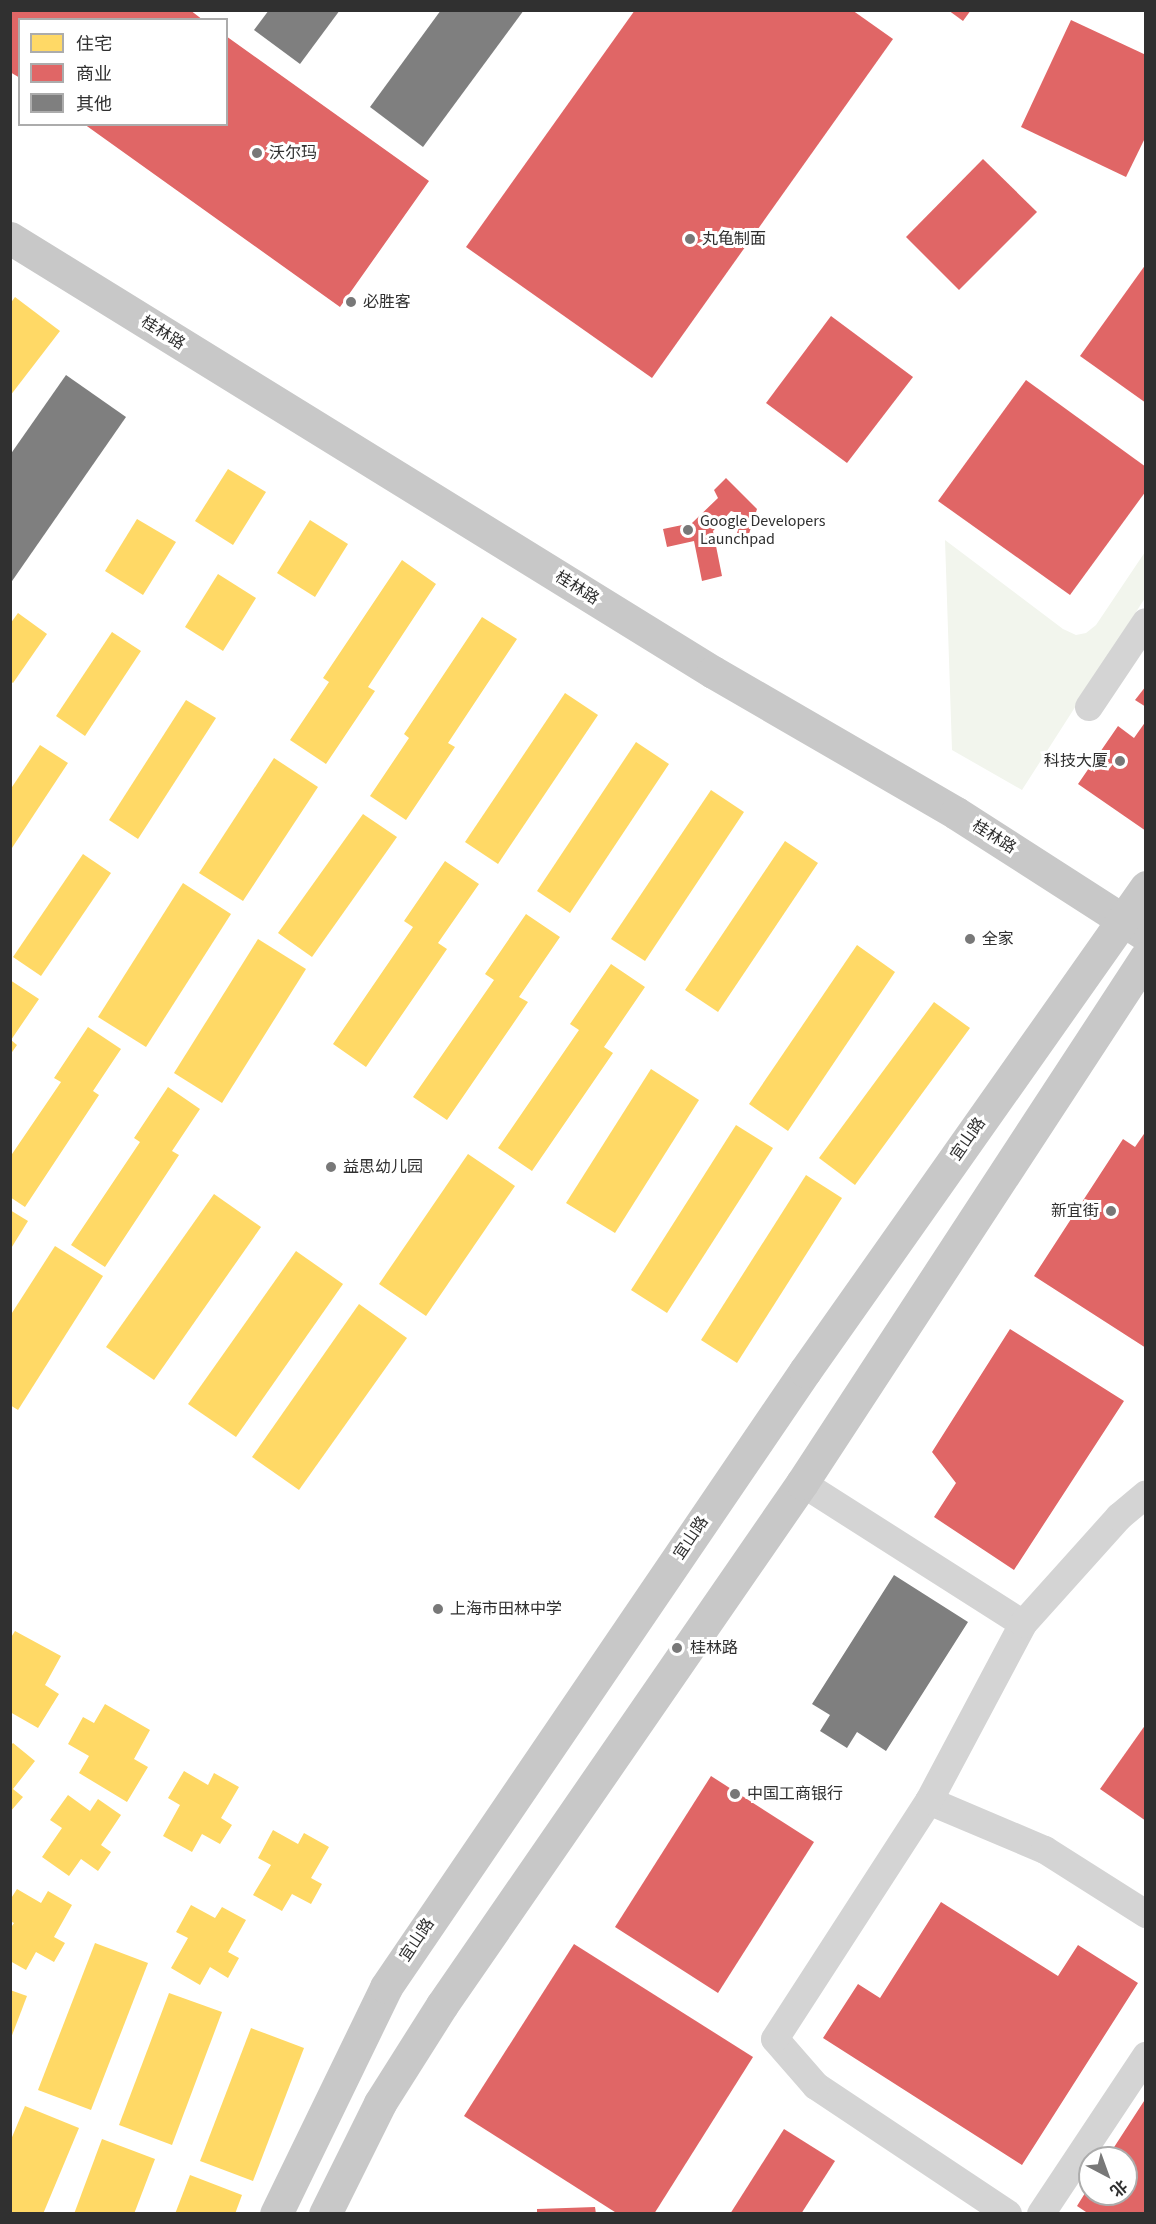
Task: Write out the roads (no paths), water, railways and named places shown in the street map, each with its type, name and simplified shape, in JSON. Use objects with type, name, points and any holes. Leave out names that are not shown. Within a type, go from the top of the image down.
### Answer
[{"type":"main road","name":"桂林路","points":[[10,238],[713,672],[956,813],[1134,927]]},
{"type":"main road","name":"宜山路","points":[[276,2214],[386,1987],[805,1371],[1134,927],[1146,887]]},
{"type":"main road","points":[[326,2214],[380,2103],[442,2005],[802,1483],[1146,957]]},
{"type":"lane","points":[[1089,707],[1146,622]]},
{"type":"lane","points":[[802,1483],[1023,1624]]},
{"type":"lane","points":[[1008,2214],[816,2086],[775,2039],[929,1802],[1023,1624],[1119,1517],[1146,1494]]},
{"type":"lane","points":[[929,1802],[1045,1850],[1146,1914]]},
{"type":"lane","points":[[1041,2214],[1146,2056]]},
{"type":"place","name":"沃尔玛","points":[[257,153]]},
{"type":"place","name":"丸龟制面","points":[[690,239]]},
{"type":"place","name":"必胜客","points":[[351,302]]},
{"type":"place","name":"Google Developers Launchpad","points":[[688,530]]},
{"type":"place","name":"科技大厦","points":[[1120,761]]},
{"type":"place","name":"全家","points":[[970,939]]},
{"type":"place","name":"益思幼儿园","points":[[331,1167]]},
{"type":"place","name":"新宜街","points":[[1111,1211]]},
{"type":"place","name":"上海市田林中学","points":[[438,1609]]},
{"type":"place","name":"桂林路","points":[[677,1648]]},
{"type":"place","name":"中国工商银行","points":[[735,1794]]}]
